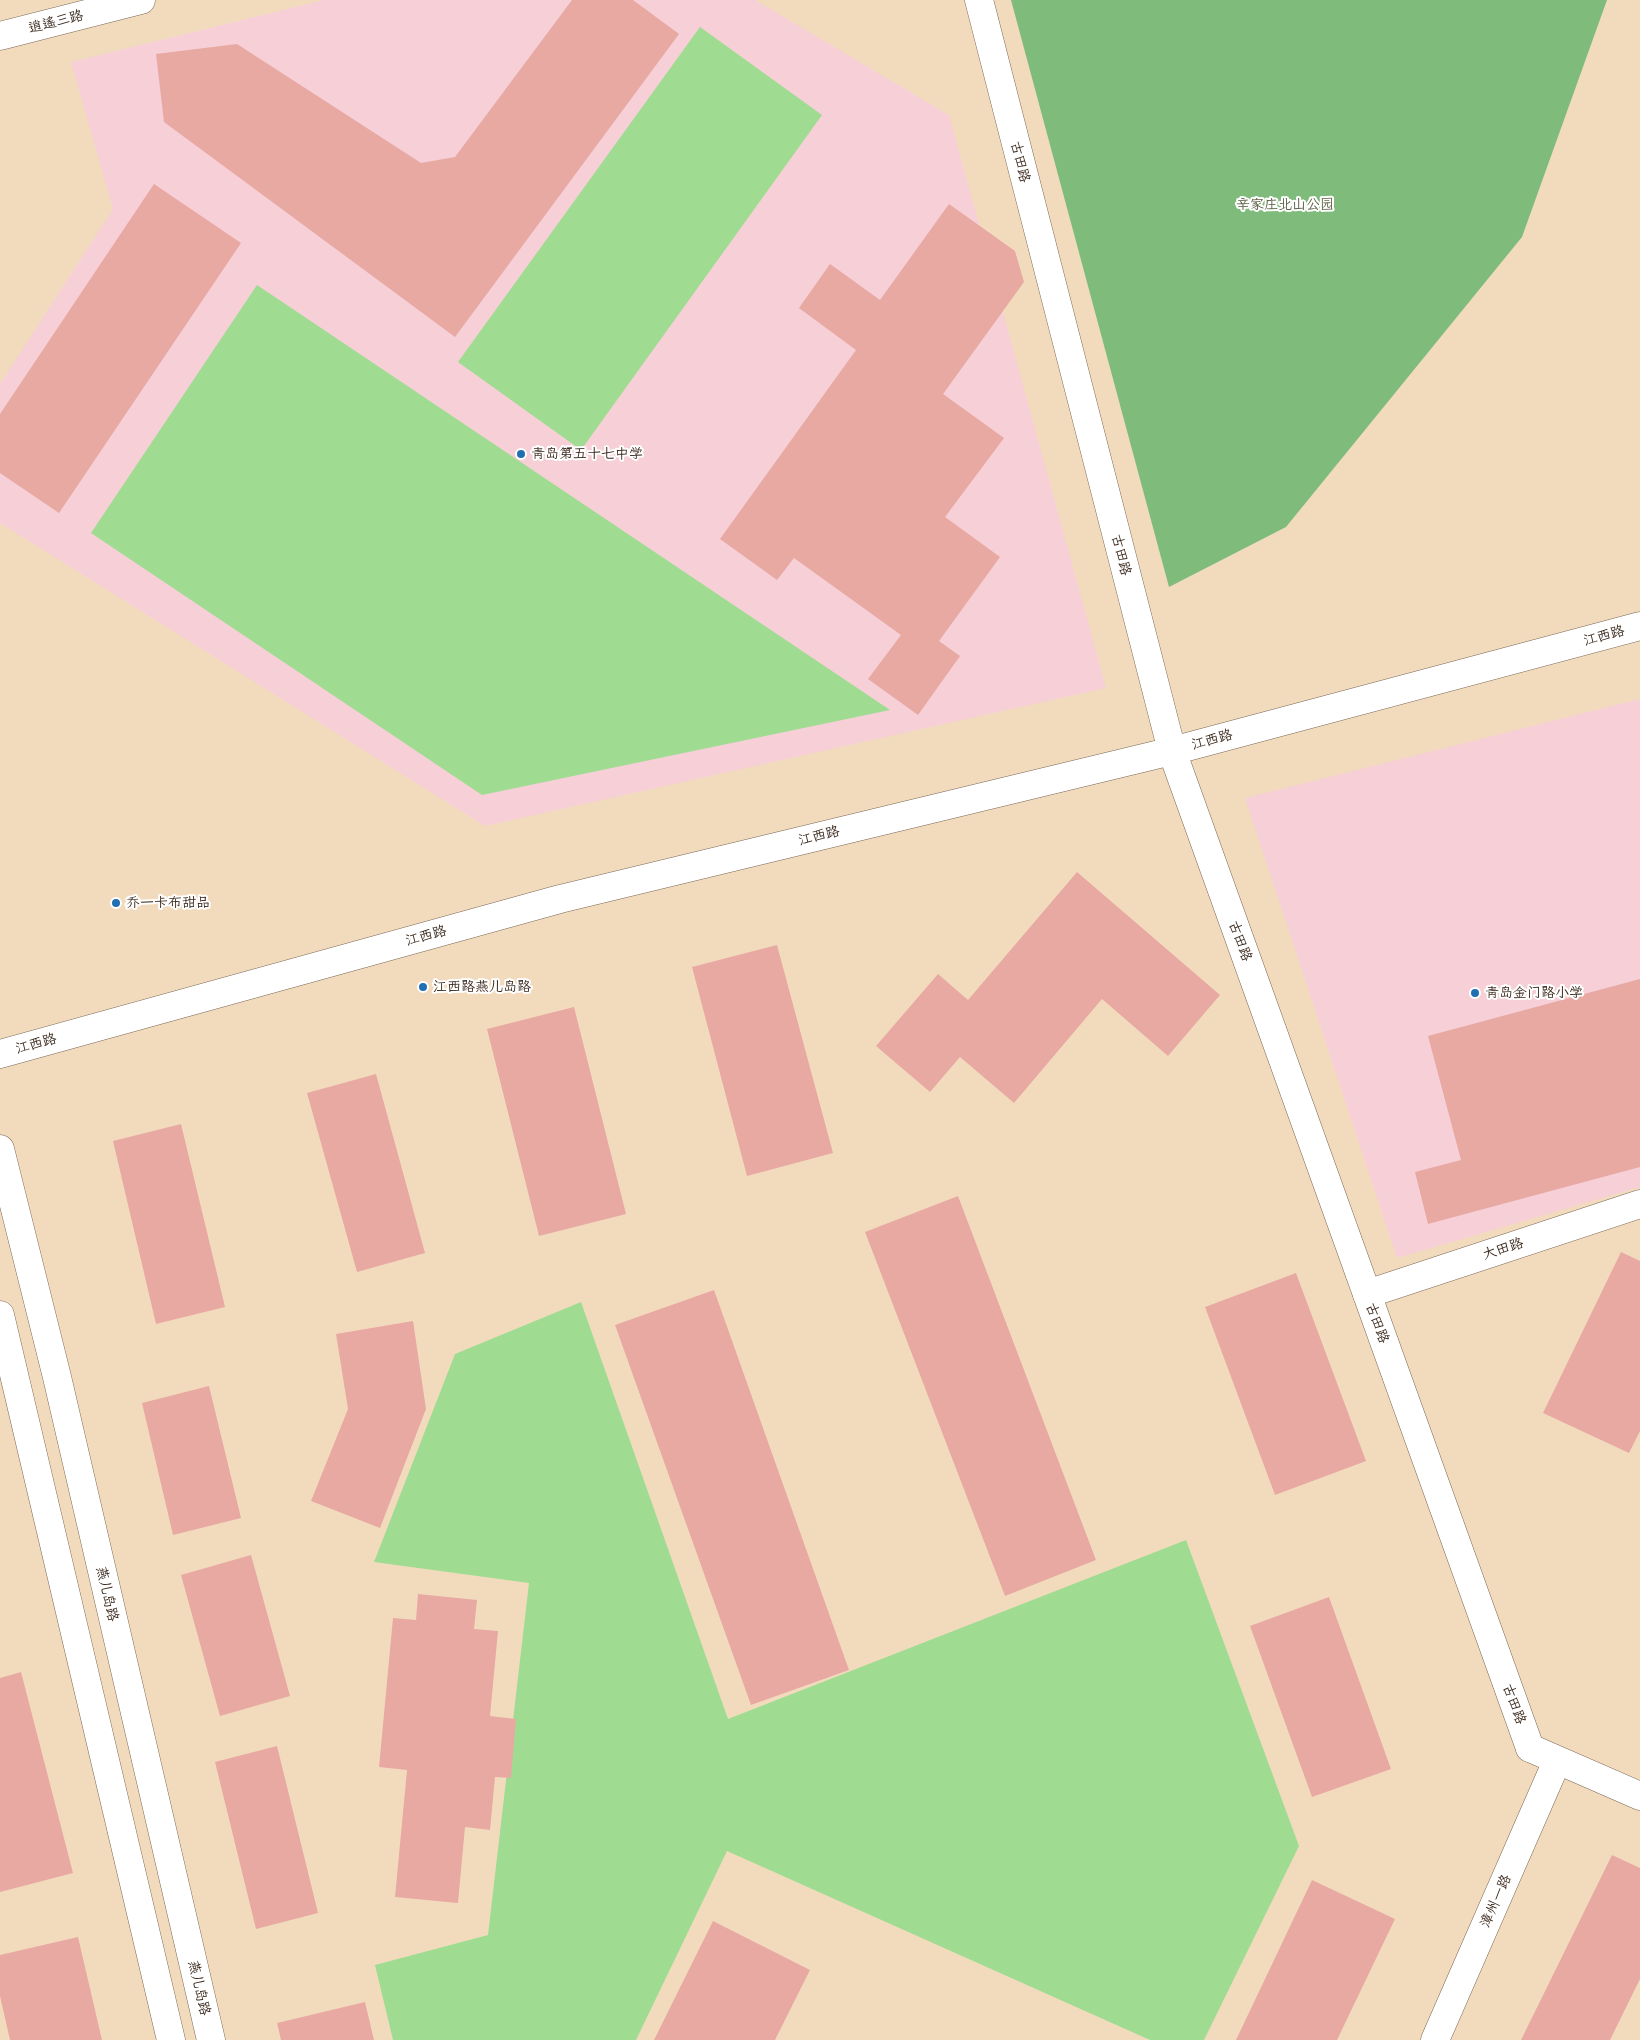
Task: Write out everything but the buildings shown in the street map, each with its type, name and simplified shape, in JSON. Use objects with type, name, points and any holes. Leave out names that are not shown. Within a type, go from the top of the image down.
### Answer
[{"type":"main road","name":"逍遥三路","points":[[0,36],[141,0]]},
{"type":"main road","name":"古田路","points":[[979,0],[1172,750],[1530,1748],[1640,1796]]},
{"type":"main road","name":"江西路","points":[[0,1054],[560,899],[1172,750],[1640,626]]},
{"type":"main road","name":"燕儿岛路","points":[[0,1148],[57,1377],[211,2040]]},
{"type":"main road","name":"大田路","points":[[1367,1294],[1640,1204]]},
{"type":"main road","points":[[0,1315],[171,2040]]},
{"type":"main road","name":"漳州一路","points":[[1435,2040],[1557,1761]]},
{"type":"shaded area","name":"青岛第五十七中学","points":[[324,0],[755,0],[949,115],[1106,688],[485,826],[0,523],[0,384],[113,209],[71,62]]},
{"type":"shaded area","name":"青岛金门路小学","points":[[1640,699],[1640,1187],[1397,1258],[1245,798]]},
{"type":"green space","name":"辛家庄北山公园","points":[[1011,0],[1607,0],[1522,237],[1286,527],[1169,587]]},
{"type":"green space","points":[[700,27],[822,115],[581,450],[458,362]]},
{"type":"green space","points":[[257,285],[890,710],[482,795],[91,533]]},
{"type":"green space","points":[[581,1302],[728,1719],[1186,1540],[1299,1846],[1204,2040],[1150,2040],[727,1851],[636,2040],[393,2040],[375,1965],[488,1935],[529,1583],[374,1562],[455,1354]]},
{"type":"place","name":"青岛第五十七中学","points":[[521,454]]},
{"type":"place","name":"乔一卡布甜品","points":[[116,903]]},
{"type":"place","name":"江西路燕儿岛路","points":[[423,987]]},
{"type":"place","name":"青岛金门路小学","points":[[1475,993]]}]
